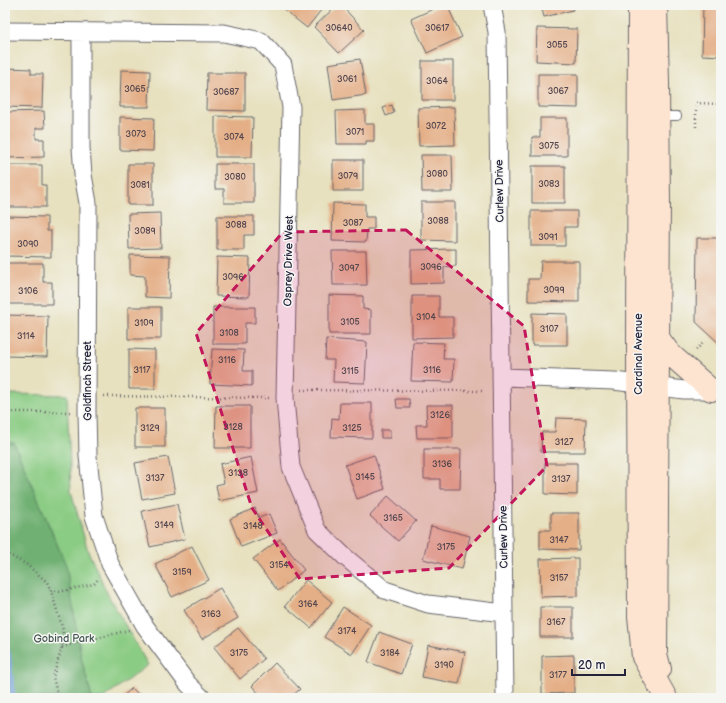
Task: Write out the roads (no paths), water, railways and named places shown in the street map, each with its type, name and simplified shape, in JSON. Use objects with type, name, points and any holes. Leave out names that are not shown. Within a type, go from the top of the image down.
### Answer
[{"type":"street","name":"Curlew Drive","points":[[492,5],[497,32],[505,698]]},
{"type":"street","name":"Cardinal Avenue","points":[[639,5],[654,103],[659,340],[648,385]]},
{"type":"street","name":"Cardinal Avenue","points":[[656,5],[648,385],[656,654],[666,697]]},
{"type":"street","name":"Osprey Drive West","points":[[5,32],[224,33],[261,41],[283,65],[291,107],[286,394],[292,467],[317,530],[344,557],[385,590],[428,604],[504,613]]},
{"type":"street","name":"Goldfinch Street","points":[[81,32],[81,147],[83,175],[88,203],[88,456],[94,516],[110,564],[145,626],[188,684],[202,698]]},
{"type":"street","points":[[659,340],[670,354],[716,390]]},
{"type":"street","points":[[501,384],[606,380],[684,390],[716,390]]},
{"type":"waterway","points":[[5,648],[8,653],[13,698]]},
{"type":"park label","name":"Gobind Park","points":[[64,638]]}]
